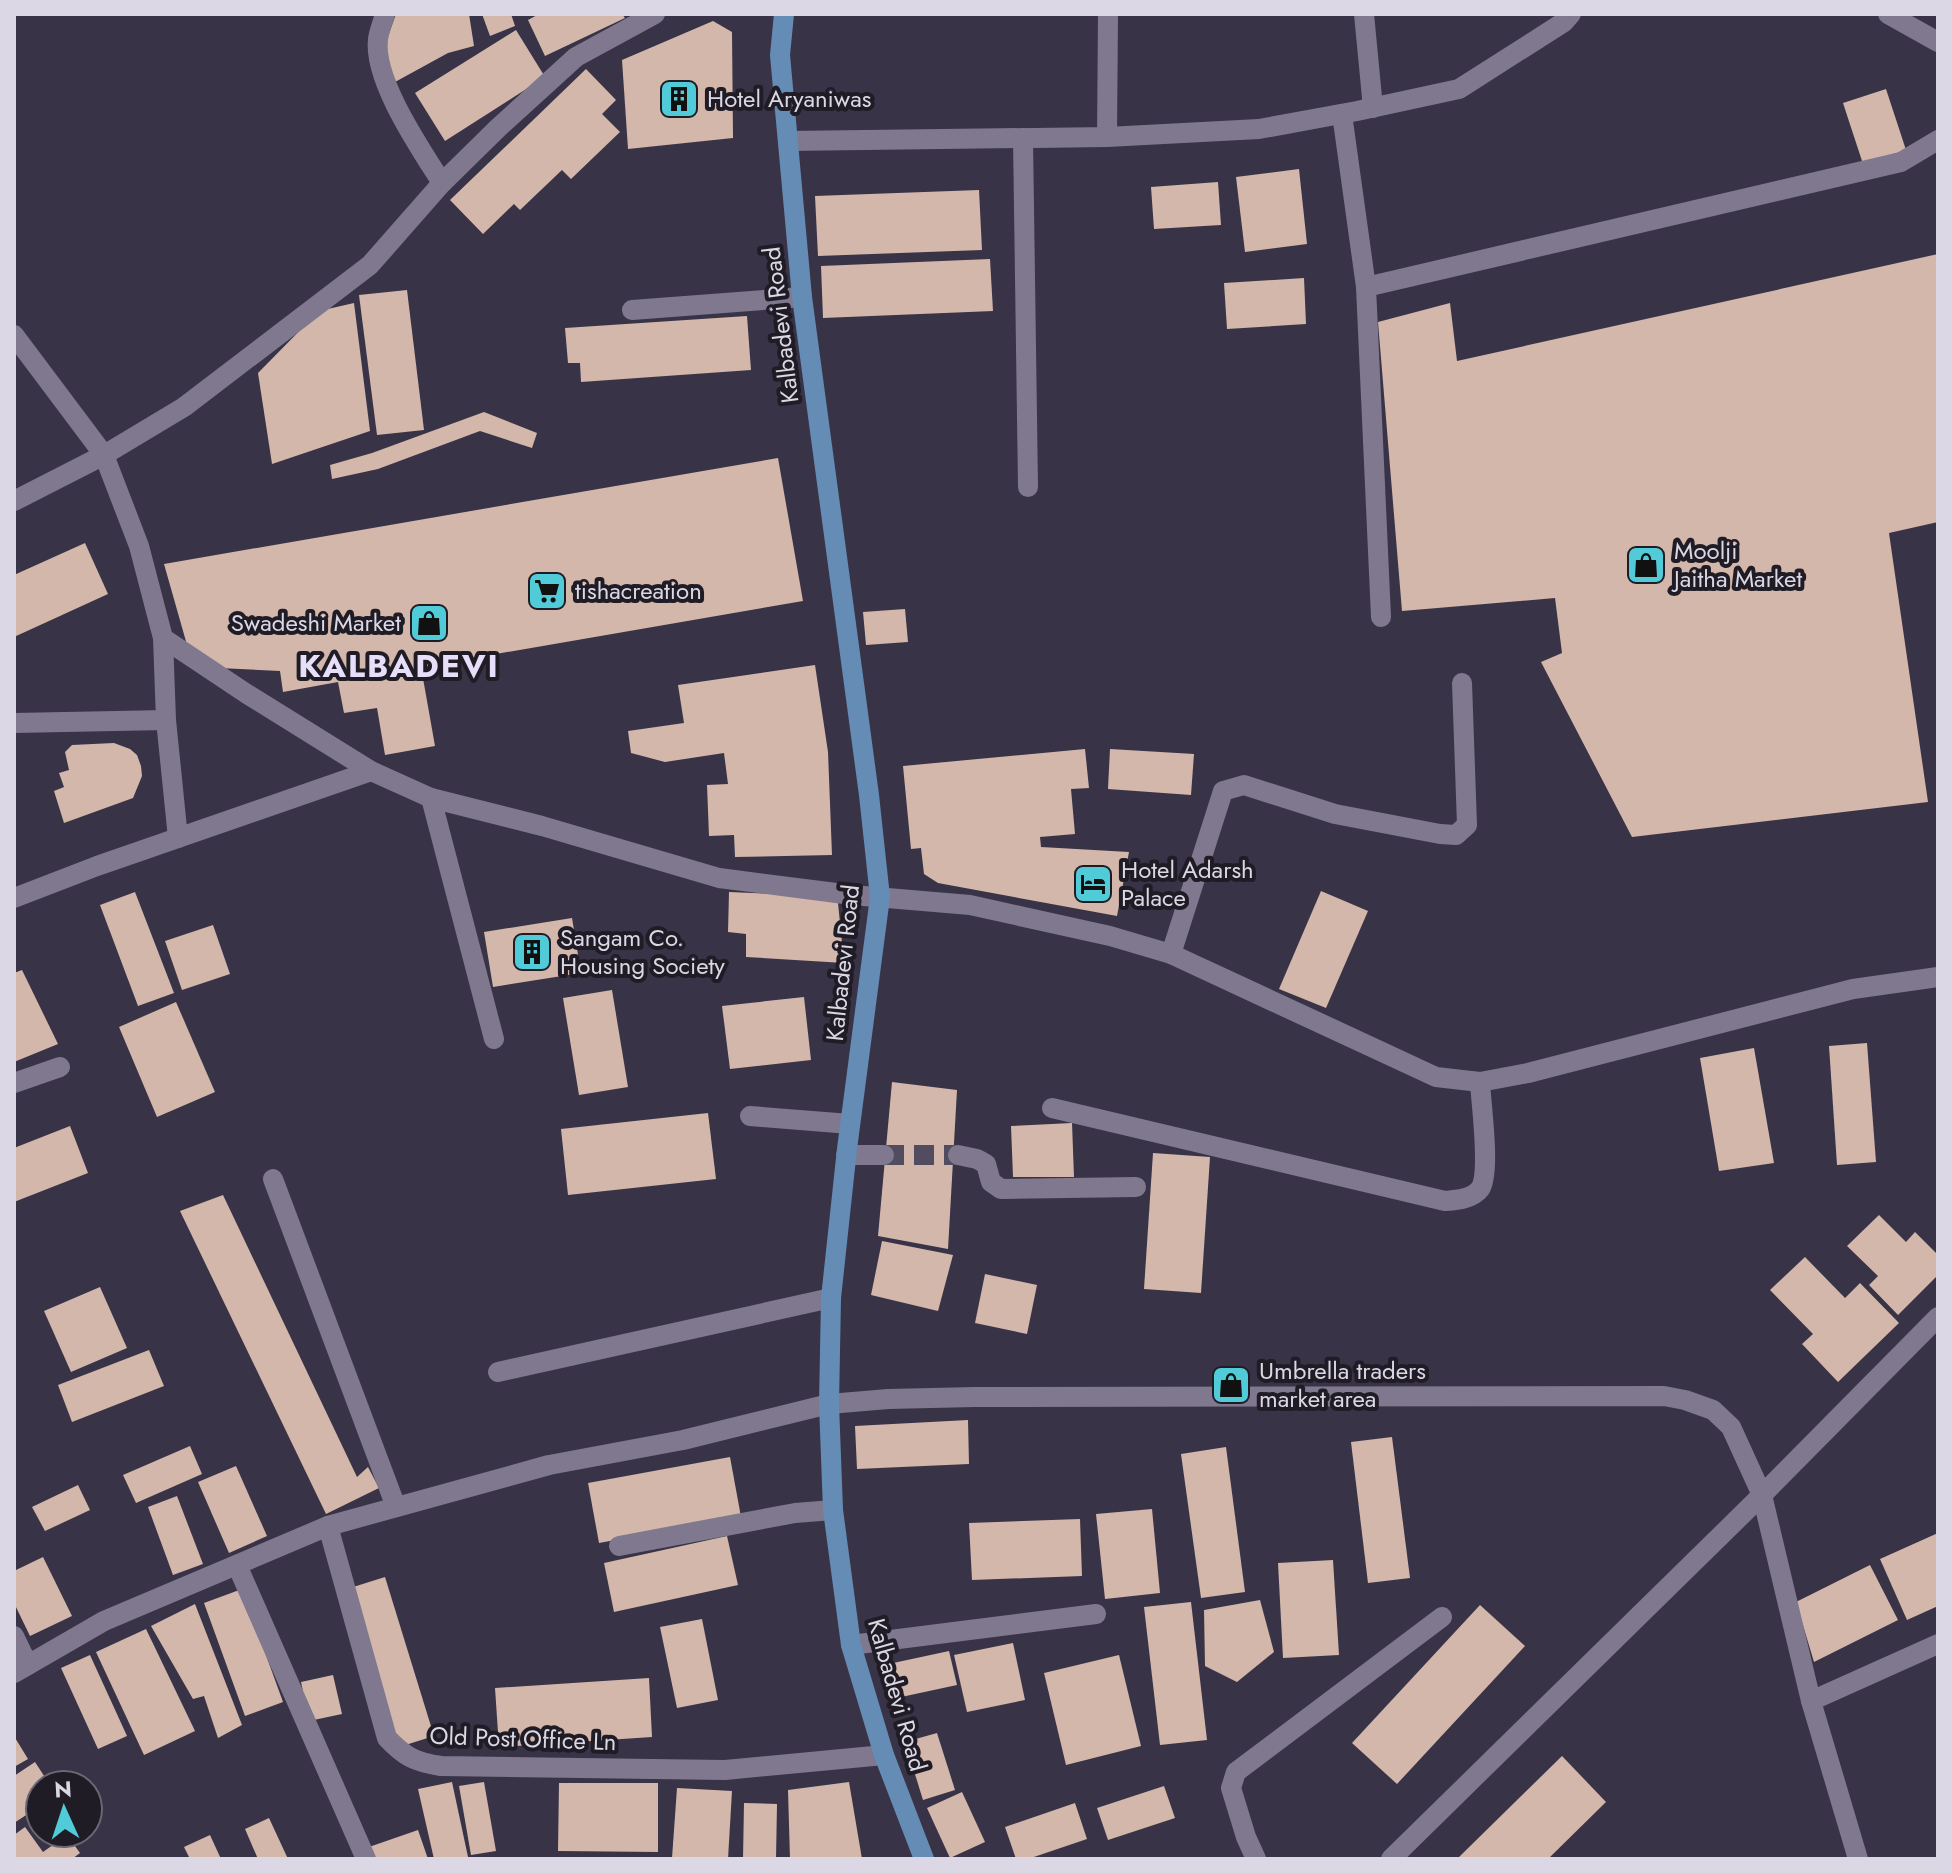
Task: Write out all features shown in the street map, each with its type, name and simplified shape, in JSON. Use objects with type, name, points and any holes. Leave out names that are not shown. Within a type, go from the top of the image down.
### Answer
[{"type":"main road","name":"Kalbadevi Road","points":[[784,14],[780,55],[802,297],[880,897],[846,1155],[831,1298],[829,1404],[833,1510],[851,1645],[884,1755],[924,1859]]},
{"type":"street","points":[[385,14],[378,39],[382,74],[409,131],[442,183]]},
{"type":"street","points":[[1107,137],[1108,14]]},
{"type":"street","points":[[1364,14],[1373,108]]},
{"type":"street","points":[[788,141],[1107,137],[1259,129],[1459,89],[1564,22],[1571,14]]},
{"type":"street","points":[[1888,14],[1938,42]]},
{"type":"street","points":[[14,501],[104,455],[184,407],[370,265],[442,183],[576,57],[649,15]]},
{"type":"street","points":[[1342,114],[1366,287],[1381,617]]},
{"type":"street","points":[[1023,138],[1028,487]]},
{"type":"street","points":[[1366,287],[1901,162],[1938,140]]},
{"type":"street","points":[[632,310],[802,297]]},
{"type":"street","points":[[14,335],[104,455],[139,546],[163,638],[166,720],[178,838]]},
{"type":"street","points":[[163,638],[371,771],[431,798],[542,826],[719,878],[970,905],[1110,936],[1171,954],[1436,1077],[1480,1082],[1528,1073],[1853,989],[1938,977]]},
{"type":"street","points":[[1171,954],[1223,791],[1244,785],[1335,814],[1440,834],[1456,835],[1467,825],[1462,683]]},
{"type":"street","points":[[14,723],[166,720]]},
{"type":"street","points":[[14,898],[371,771]]},
{"type":"street","points":[[431,798],[494,1039]]},
{"type":"street","points":[[14,1083],[60,1067]]},
{"type":"street","points":[[1052,1108],[1445,1201],[1462,1200],[1479,1191],[1486,1175],[1480,1082]]},
{"type":"street","points":[[750,1116],[850,1124]]},
{"type":"street","points":[[846,1155],[884,1155]]},
{"type":"street","points":[[958,1155],[986,1164],[991,1182],[1001,1189],[1136,1187]]},
{"type":"street","points":[[273,1179],[396,1507]]},
{"type":"street","points":[[498,1372],[831,1298]]},
{"type":"street","points":[[1391,1859],[1762,1495],[1938,1317]]},
{"type":"street","points":[[14,1636],[21,1669],[104,1621],[328,1526],[549,1465],[683,1440],[829,1404],[975,1397],[1664,1396],[1713,1410],[1731,1427],[1762,1495],[1811,1701],[1858,1859]]},
{"type":"street","points":[[619,1546],[795,1513],[833,1510]]},
{"type":"street","name":"Old Post Office Ln","points":[[328,1526],[387,1738],[403,1754],[420,1763],[441,1766],[725,1770],[884,1755]]},
{"type":"street","points":[[237,1565],[366,1859]]},
{"type":"street","points":[[851,1645],[1096,1614]]},
{"type":"street","points":[[1256,1859],[1231,1788],[1236,1772],[1442,1617]]},
{"type":"street","points":[[1811,1701],[1938,1644]]},
{"type":"building","points":[[396,14],[469,14],[474,46],[448,53],[395,82],[383,50]]},
{"type":"building","points":[[482,14],[511,14],[515,26],[490,36]]},
{"type":"building","points":[[539,14],[622,14],[625,18],[545,56],[528,20]]},
{"type":"building","name":"Hotel Aryaniwas","points":[[713,21],[732,32],[733,138],[628,149],[622,60]]},
{"type":"building","points":[[516,30],[545,77],[445,141],[415,93]]},
{"type":"building","points":[[586,69],[616,100],[602,114],[620,132],[571,179],[562,170],[520,210],[514,204],[483,234],[450,200]]},
{"type":"building","points":[[1886,89],[1906,150],[1863,164],[1843,103]]},
{"type":"building","points":[[1299,169],[1307,244],[1245,252],[1236,177]]},
{"type":"building","points":[[1218,182],[1221,225],[1154,229],[1151,187]]},
{"type":"building","points":[[979,190],[982,250],[818,256],[815,196]]},
{"type":"building","name":"Moolji Jaitha Market","points":[[1938,254],[1938,522],[1889,533],[1928,802],[1632,837],[1541,662],[1562,653],[1555,598],[1402,611],[1378,322],[1450,303],[1457,361]]},
{"type":"building","points":[[990,259],[993,311],[823,318],[821,266]]},
{"type":"building","points":[[1304,278],[1306,324],[1227,329],[1224,283]]},
{"type":"building","points":[[407,290],[424,430],[377,435],[359,295]]},
{"type":"building","points":[[354,303],[370,431],[272,464],[258,373],[319,311]]},
{"type":"building","points":[[747,316],[751,370],[581,382],[580,363],[568,363],[565,328]]},
{"type":"building","points":[[484,412],[537,433],[532,448],[480,431],[378,469],[332,479],[330,465]]},
{"type":"building","name":"Swadeshi Market","points":[[778,458],[803,601],[421,667],[435,746],[385,755],[377,708],[344,713],[338,682],[283,692],[280,671],[219,668],[187,645],[164,564]]},
{"type":"building","points":[[85,543],[108,594],[14,637],[14,575]]},
{"type":"building","points":[[905,609],[908,642],[866,645],[863,612]]},
{"type":"building","points":[[815,665],[828,752],[832,855],[735,857],[734,835],[709,836],[707,785],[728,784],[724,753],[665,762],[631,753],[628,731],[684,723],[678,685]]},
{"type":"building","points":[[114,743],[130,749],[137,755],[141,766],[142,776],[133,798],[64,823],[54,791],[64,787],[59,773],[69,770],[65,752],[72,745]]},
{"type":"building","points":[[1085,749],[1089,788],[1071,789],[1075,834],[1040,837],[1041,847],[1129,852],[1117,916],[938,883],[924,874],[921,848],[911,849],[903,766]]},
{"type":"building","points":[[1110,749],[1194,754],[1191,795],[1108,789]]},
{"type":"building","points":[[1321,891],[1368,911],[1326,1008],[1279,989]]},
{"type":"building","points":[[135,892],[174,993],[138,1006],[100,905]]},
{"type":"building","points":[[729,892],[823,896],[838,903],[844,963],[746,957],[746,934],[728,932]]},
{"type":"building","name":"Sangam Co. Housing Society","points":[[572,918],[581,973],[493,987],[484,932]]},
{"type":"building","points":[[213,925],[230,974],[182,990],[165,941]]},
{"type":"building","points":[[22,970],[58,1044],[14,1062],[14,973]]},
{"type":"building","points":[[612,990],[628,1087],[579,1095],[563,998]]},
{"type":"building","points":[[804,997],[811,1060],[730,1069],[722,1006]]},
{"type":"building","points":[[176,1002],[215,1092],[157,1117],[119,1027]]},
{"type":"building","points":[[1867,1043],[1876,1162],[1837,1165],[1829,1046]]},
{"type":"building","points":[[1754,1048],[1774,1163],[1719,1171],[1700,1058]]},
{"type":"building","points":[[892,1082],[957,1090],[948,1249],[878,1236]]},
{"type":"building","points":[[708,1113],[716,1179],[568,1195],[561,1129]]},
{"type":"building","points":[[1072,1123],[1074,1177],[1013,1177],[1011,1126]]},
{"type":"building","points":[[70,1126],[88,1173],[14,1202],[14,1148]]},
{"type":"building","points":[[1153,1153],[1210,1157],[1201,1293],[1144,1289]]},
{"type":"building","points":[[223,1195],[357,1477],[368,1467],[379,1488],[326,1514],[180,1211]]},
{"type":"building","points":[[1879,1215],[1906,1242],[1915,1232],[1938,1255],[1938,1275],[1898,1315],[1869,1285],[1878,1276],[1847,1246]]},
{"type":"building","points":[[882,1241],[953,1255],[938,1311],[871,1295]]},
{"type":"building","points":[[1805,1257],[1845,1298],[1860,1283],[1899,1323],[1838,1382],[1802,1344],[1813,1334],[1770,1290]]},
{"type":"building","points":[[985,1274],[1037,1285],[1027,1334],[975,1323]]},
{"type":"building","points":[[100,1287],[127,1348],[71,1372],[44,1311]]},
{"type":"building","points":[[149,1350],[164,1386],[72,1422],[58,1385]]},
{"type":"building","points":[[968,1420],[969,1464],[857,1469],[855,1426]]},
{"type":"building","points":[[1392,1437],[1410,1578],[1368,1583],[1351,1442]]},
{"type":"building","points":[[190,1446],[202,1474],[136,1503],[123,1475]]},
{"type":"building","points":[[1226,1447],[1245,1592],[1201,1598],[1181,1454]]},
{"type":"building","points":[[730,1457],[741,1517],[599,1543],[588,1483]]},
{"type":"building","points":[[236,1466],[267,1536],[229,1553],[198,1482]]},
{"type":"building","points":[[78,1485],[90,1510],[45,1531],[32,1507]]},
{"type":"building","points":[[177,1496],[203,1564],[173,1575],[148,1507]]},
{"type":"building","points":[[1152,1509],[1160,1593],[1105,1599],[1096,1514]]},
{"type":"building","points":[[1080,1519],[1082,1576],[972,1580],[969,1523]]},
{"type":"building","points":[[1938,1533],[1938,1606],[1907,1620],[1880,1559]]},
{"type":"building","points":[[727,1536],[738,1585],[614,1612],[604,1563]]},
{"type":"building","points":[[43,1557],[72,1616],[30,1636],[14,1603],[14,1571]]},
{"type":"building","points":[[1333,1560],[1339,1655],[1283,1658],[1278,1563]]},
{"type":"building","points":[[1870,1565],[1898,1620],[1814,1662],[1796,1602]]},
{"type":"building","points":[[385,1577],[434,1736],[399,1747],[350,1588]]},
{"type":"building","points":[[242,1589],[283,1702],[245,1716],[204,1603]]},
{"type":"building","points":[[1260,1600],[1274,1652],[1237,1682],[1205,1666],[1204,1610]]},
{"type":"building","points":[[1191,1602],[1207,1740],[1160,1745],[1144,1607]]},
{"type":"building","points":[[195,1604],[242,1725],[218,1738],[204,1696],[193,1699],[151,1626]]},
{"type":"building","points":[[1480,1605],[1525,1646],[1397,1784],[1352,1743]]},
{"type":"building","points":[[702,1619],[718,1700],[677,1708],[660,1627]]},
{"type":"building","points":[[146,1629],[195,1731],[144,1755],[96,1652]]},
{"type":"building","points":[[1013,1643],[1025,1700],[967,1712],[954,1655]]},
{"type":"building","points":[[949,1651],[957,1685],[892,1699],[884,1665]]},
{"type":"building","points":[[90,1655],[127,1736],[98,1749],[61,1668]]},
{"type":"building","points":[[1119,1655],[1141,1746],[1066,1765],[1044,1673]]},
{"type":"building","points":[[333,1675],[342,1714],[309,1721],[301,1682]]},
{"type":"building","points":[[649,1678],[652,1737],[499,1747],[495,1688]]},
{"type":"building","points":[[937,1733],[955,1790],[923,1800],[905,1742]]},
{"type":"building","points":[[14,1736],[28,1759],[14,1767]]},
{"type":"building","points":[[1562,1756],[1606,1802],[1548,1859],[1457,1859]]},
{"type":"building","points":[[35,1762],[40,1769],[24,1769]]},
{"type":"building","points":[[24,1769],[24,1816],[14,1823],[14,1776]]},
{"type":"building","points":[[452,1782],[468,1857],[434,1859],[418,1789]]},
{"type":"building","points":[[484,1782],[496,1851],[471,1855],[459,1786]]},
{"type":"building","points":[[849,1782],[862,1859],[790,1859],[788,1790]]},
{"type":"building","points":[[559,1783],[658,1783],[658,1852],[558,1851]]},
{"type":"building","points":[[1164,1786],[1175,1818],[1108,1840],[1097,1808]]},
{"type":"building","points":[[677,1788],[732,1791],[728,1859],[672,1858]]},
{"type":"building","points":[[962,1792],[985,1842],[950,1858],[927,1808]]},
{"type":"building","points":[[744,1803],[777,1804],[776,1859],[743,1859]]},
{"type":"building","points":[[1075,1803],[1087,1839],[1028,1859],[1016,1859],[1005,1827]]},
{"type":"building","points":[[269,1818],[288,1859],[258,1859],[245,1829]]},
{"type":"building","points":[[24,1828],[24,1849],[41,1849],[43,1852],[47,1849],[77,1849],[80,1853],[72,1859],[14,1859],[14,1835]]},
{"type":"building","points":[[418,1830],[428,1859],[373,1859],[369,1847]]},
{"type":"building","points":[[210,1835],[221,1859],[190,1859],[184,1847]]},
{"type":"tunnel","points":[[884,1155],[958,1155]]},
{"type":"place","name":"Hotel Aryaniwas","points":[[679,99]]},
{"type":"place","name":"Moolji Jaitha Market","points":[[1646,565]]},
{"type":"place","name":"tishacreation","points":[[547,591]]},
{"type":"place","name":"Swadeshi Market","points":[[429,623]]},
{"type":"place","name":"Hotel Adarsh Palace","points":[[1093,884]]},
{"type":"place","name":"Sangam Co. Housing Society","points":[[532,952]]},
{"type":"place","name":"Umbrella traders market area","points":[[1231,1385]]},
{"type":"district","name":"KALBADEVI","points":[[399,666]]}]
